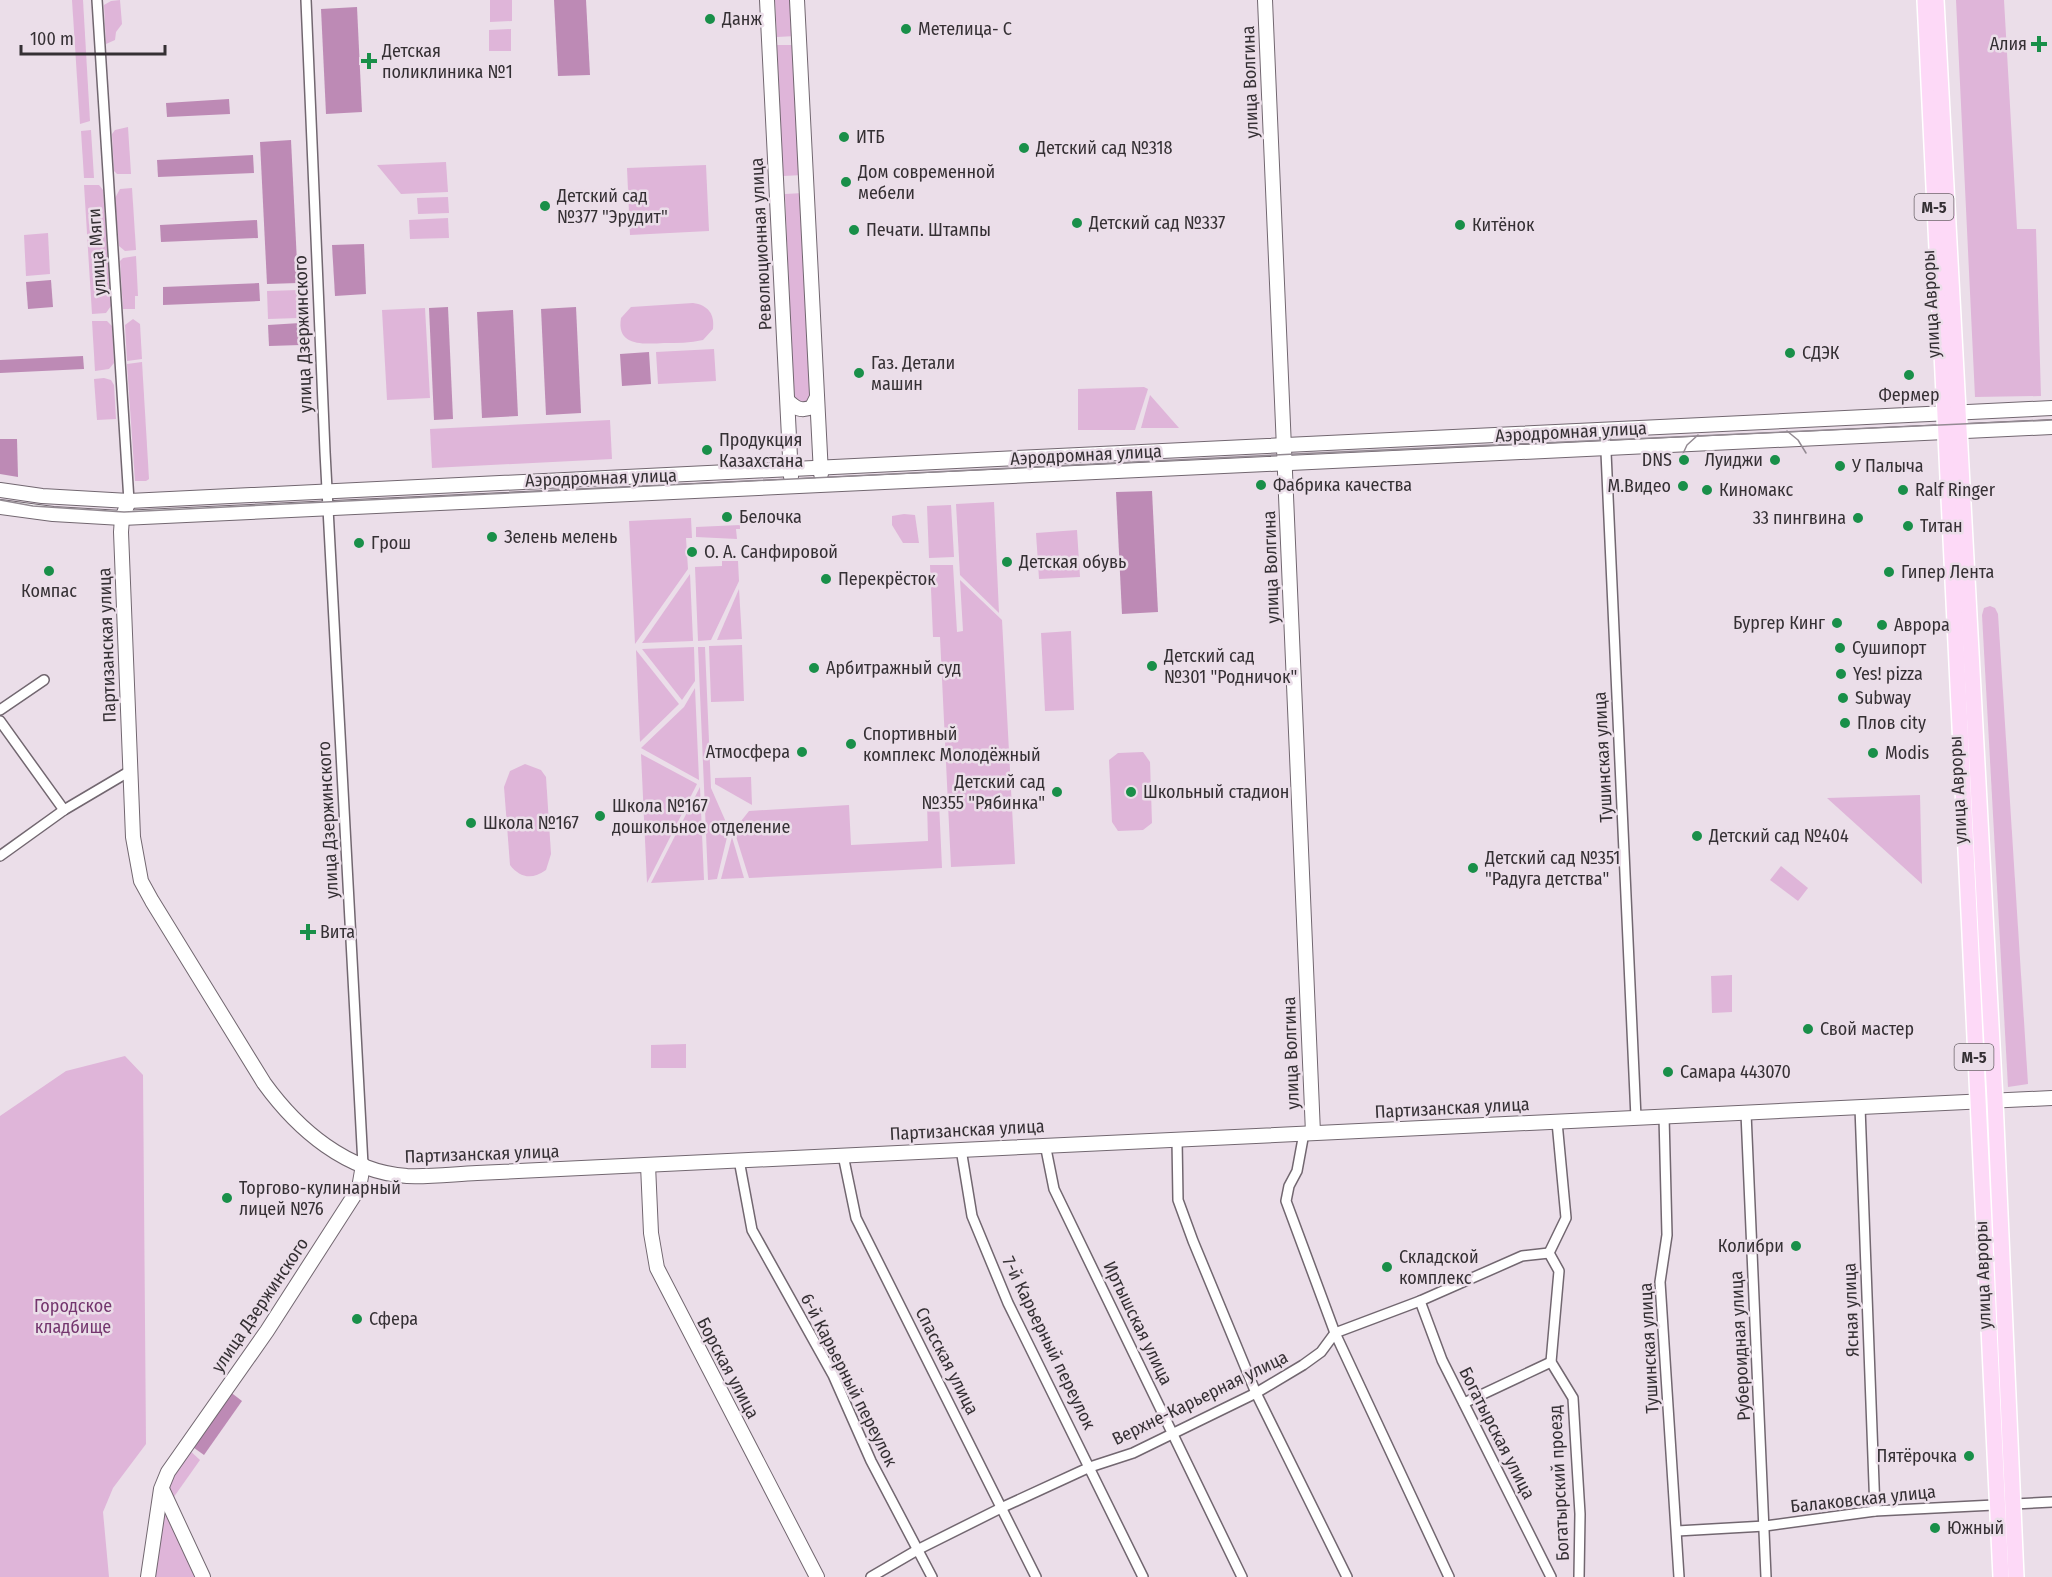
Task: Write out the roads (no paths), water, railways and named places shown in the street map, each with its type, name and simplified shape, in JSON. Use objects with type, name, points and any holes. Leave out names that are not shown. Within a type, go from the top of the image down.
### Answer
[{"type":"main road","name":"улица Авроры","points":[[1925,0],[1949,413],[1995,1100],[2005,1504],[2001,1577]]},
{"type":"main road","name":"улица Авроры","points":[[1936,0],[1949,413]]},
{"type":"main road","name":"улица Авроры","points":[[1951,432],[1958,675],[1977,1101],[2005,1504],[2016,1577]]},
{"type":"street","name":"улица Мяги","points":[[97,0],[129,501]]},
{"type":"street","name":"улица Дзержинского","points":[[148,1577],[161,1489],[177,1457],[267,1330],[359,1188],[363,1165],[328,492],[306,0]]},
{"type":"street","name":"Революционная улица","points":[[767,0],[791,487]]},
{"type":"street","points":[[797,0],[822,485]]},
{"type":"street","name":"улица Волгина","points":[[1265,0],[1284,444],[1308,1133],[1286,1201],[1335,1333],[1449,1577]]},
{"type":"street","points":[[788,401],[795,408],[804,410],[812,407],[817,397]]},
{"type":"street","name":"Аэродромная улица","points":[[129,501],[2052,408]]},
{"type":"street","name":"Аэродромная улица","points":[[122,518],[2052,427]]},
{"type":"street","name":"Тушинская улица","points":[[1605,430],[1636,1118]]},
{"type":"street","points":[[0,490],[53,497],[129,501]]},
{"type":"street","name":"Партизанская улица","points":[[129,501],[122,518],[129,771],[135,859],[141,881],[264,1083],[286,1112],[312,1136],[363,1165],[408,1176],[2052,1098]]},
{"type":"street","points":[[0,507],[53,514],[122,518]]},
{"type":"street","points":[[0,710],[44,680]]},
{"type":"street","points":[[0,721],[64,810]]},
{"type":"street","points":[[0,856],[64,810],[129,771]]},
{"type":"street","name":"Ясная улица","points":[[1860,1107],[1875,1511]]},
{"type":"street","name":"Рубероидная улица","points":[[1746,1113],[1766,1577]]},
{"type":"street","name":"Тушинская улица","points":[[1664,1116],[1667,1235],[1660,1282],[1679,1577]]},
{"type":"street","points":[[1464,1403],[1551,1362],[1559,1271],[1549,1253],[1566,1218],[1557,1122]]},
{"type":"street","points":[[1177,1139],[1178,1200],[1256,1393],[1347,1577]]},
{"type":"street","name":"Иртышская улица","points":[[1045,1144],[1054,1190],[1242,1577]]},
{"type":"street","name":"7-й Карьерный переулок","points":[[961,1149],[972,1216],[1008,1303],[1143,1577]]},
{"type":"street","name":"Спасская улица","points":[[843,1155],[856,1218],[1003,1507],[1036,1577]]},
{"type":"street","name":"6-й Карьерный переулок","points":[[739,1160],[752,1230],[832,1375],[871,1461],[932,1577]]},
{"type":"street","name":"Борская улица","points":[[648,1165],[651,1233],[657,1268],[818,1577]]},
{"type":"street","name":"Верхне-Карьерная улица","points":[[872,1577],[919,1549],[1003,1507],[1090,1467],[1133,1453],[1256,1393],[1321,1352],[1335,1333],[1420,1301],[1522,1256],[1549,1253]]},
{"type":"street","name":"Богатырская улица","points":[[1420,1301],[1442,1360],[1551,1577]]},
{"type":"street","name":"Богатырский проезд","points":[[1551,1362],[1573,1398],[1580,1514],[1580,1577]]},
{"type":"street","points":[[161,1489],[203,1577]]},
{"type":"street","name":"Балаковская улица","points":[[1677,1531],[1765,1526],[1875,1511],[2052,1502]]},
{"type":"street","points":[[878,1577],[889,1577]]},
{"type":"tram line","points":[[0,500],[33,506],[124,512],[1295,454],[2052,420]]},
{"type":"tram line","points":[[1787,431],[1798,440],[1806,453]]},
{"type":"tram line","points":[[1681,458],[1687,445],[1698,435]]},
{"type":"place","name":"Данж","points":[[710,19]]},
{"type":"place","name":"Метелица- С","points":[[906,29]]},
{"type":"place","name":"Алия","points":[[2039,44]]},
{"type":"place","name":"Детская поликлиника №1","points":[[369,61]]},
{"type":"place","name":"ИТБ","points":[[844,137]]},
{"type":"place","name":"Детский сад №318","points":[[1024,148]]},
{"type":"place","name":"Дом современной мебели","points":[[846,182]]},
{"type":"place","name":"Детский сад №377 \"Эрудит\"","points":[[545,206]]},
{"type":"place","name":"Детский сад №337","points":[[1077,223]]},
{"type":"place","name":"Китёнок","points":[[1460,225]]},
{"type":"place","name":"Печати. Штампы","points":[[854,230]]},
{"type":"place","name":"СДЭК","points":[[1790,353]]},
{"type":"place","name":"Газ. Детали машин","points":[[859,373]]},
{"type":"place","name":"Фермер","points":[[1909,375]]},
{"type":"place","name":"Продукция Казахстана","points":[[707,450]]},
{"type":"place","name":"DNS","points":[[1684,460]]},
{"type":"place","name":"Луиджи","points":[[1775,460]]},
{"type":"place","name":"У Палыча","points":[[1840,466]]},
{"type":"place","name":"Фабрика качества","points":[[1261,485]]},
{"type":"place","name":"М.Видео","points":[[1683,486]]},
{"type":"place","name":"Киномакс","points":[[1707,490]]},
{"type":"place","name":"Ralf Ringer","points":[[1903,490]]},
{"type":"place","name":"Белочка","points":[[727,517]]},
{"type":"place","name":"33 пингвина","points":[[1858,518]]},
{"type":"place","name":"Титан","points":[[1908,526]]},
{"type":"place","name":"Зелень мелень","points":[[492,537]]},
{"type":"place","name":"Грош","points":[[359,543]]},
{"type":"place","name":"О. А. Санфировой","points":[[692,552]]},
{"type":"place","name":"Детская обувь","points":[[1007,562]]},
{"type":"place","name":"Компас","points":[[49,571]]},
{"type":"place","name":"Гипер Лента","points":[[1889,572]]},
{"type":"place","name":"Перекрёсток","points":[[826,579]]},
{"type":"place","name":"Бургер Кинг","points":[[1837,623]]},
{"type":"place","name":"Аврора","points":[[1882,625]]},
{"type":"place","name":"Сушипорт","points":[[1840,648]]},
{"type":"place","name":"Детский сад №301 \"Родничок\"","points":[[1152,666]]},
{"type":"place","name":"Арбитражный суд","points":[[814,668]]},
{"type":"place","name":"Yes! pizza","points":[[1841,674]]},
{"type":"place","name":"Subway","points":[[1843,698]]},
{"type":"place","name":"Плов city","points":[[1845,723]]},
{"type":"place","name":"Спортивный комплекс Молодёжный","points":[[851,744]]},
{"type":"place","name":"Атмосфера","points":[[802,752]]},
{"type":"place","name":"Modis","points":[[1873,753]]},
{"type":"place","name":"Детский сад №355 \"Рябинка\"","points":[[1057,792]]},
{"type":"place","name":"Школьный стадион","points":[[1131,792]]},
{"type":"place","name":"Школа №167 дошкольное отделение","points":[[600,816]]},
{"type":"place","name":"Школа №167","points":[[471,823]]},
{"type":"place","name":"Детский сад №404","points":[[1697,836]]},
{"type":"place","name":"Детский сад №351 \"Радуга детства\"","points":[[1473,868]]},
{"type":"place","name":"Вита","points":[[308,932]]},
{"type":"place","name":"Свой мастер","points":[[1808,1029]]},
{"type":"place","name":"Самара 443070","points":[[1668,1072]]},
{"type":"place","name":"Торгово-кулинарный лицей №76","points":[[227,1198]]},
{"type":"place","name":"Колибри","points":[[1796,1246]]},
{"type":"place","name":"Складской комплекс","points":[[1387,1267]]},
{"type":"place","name":"Сфера","points":[[357,1319]]},
{"type":"place","name":"Пятёрочка","points":[[1969,1456]]},
{"type":"place","name":"Южный","points":[[1935,1528]]},
{"type":"park label","name":"Городское кладбище","points":[[73,1316]]}]
